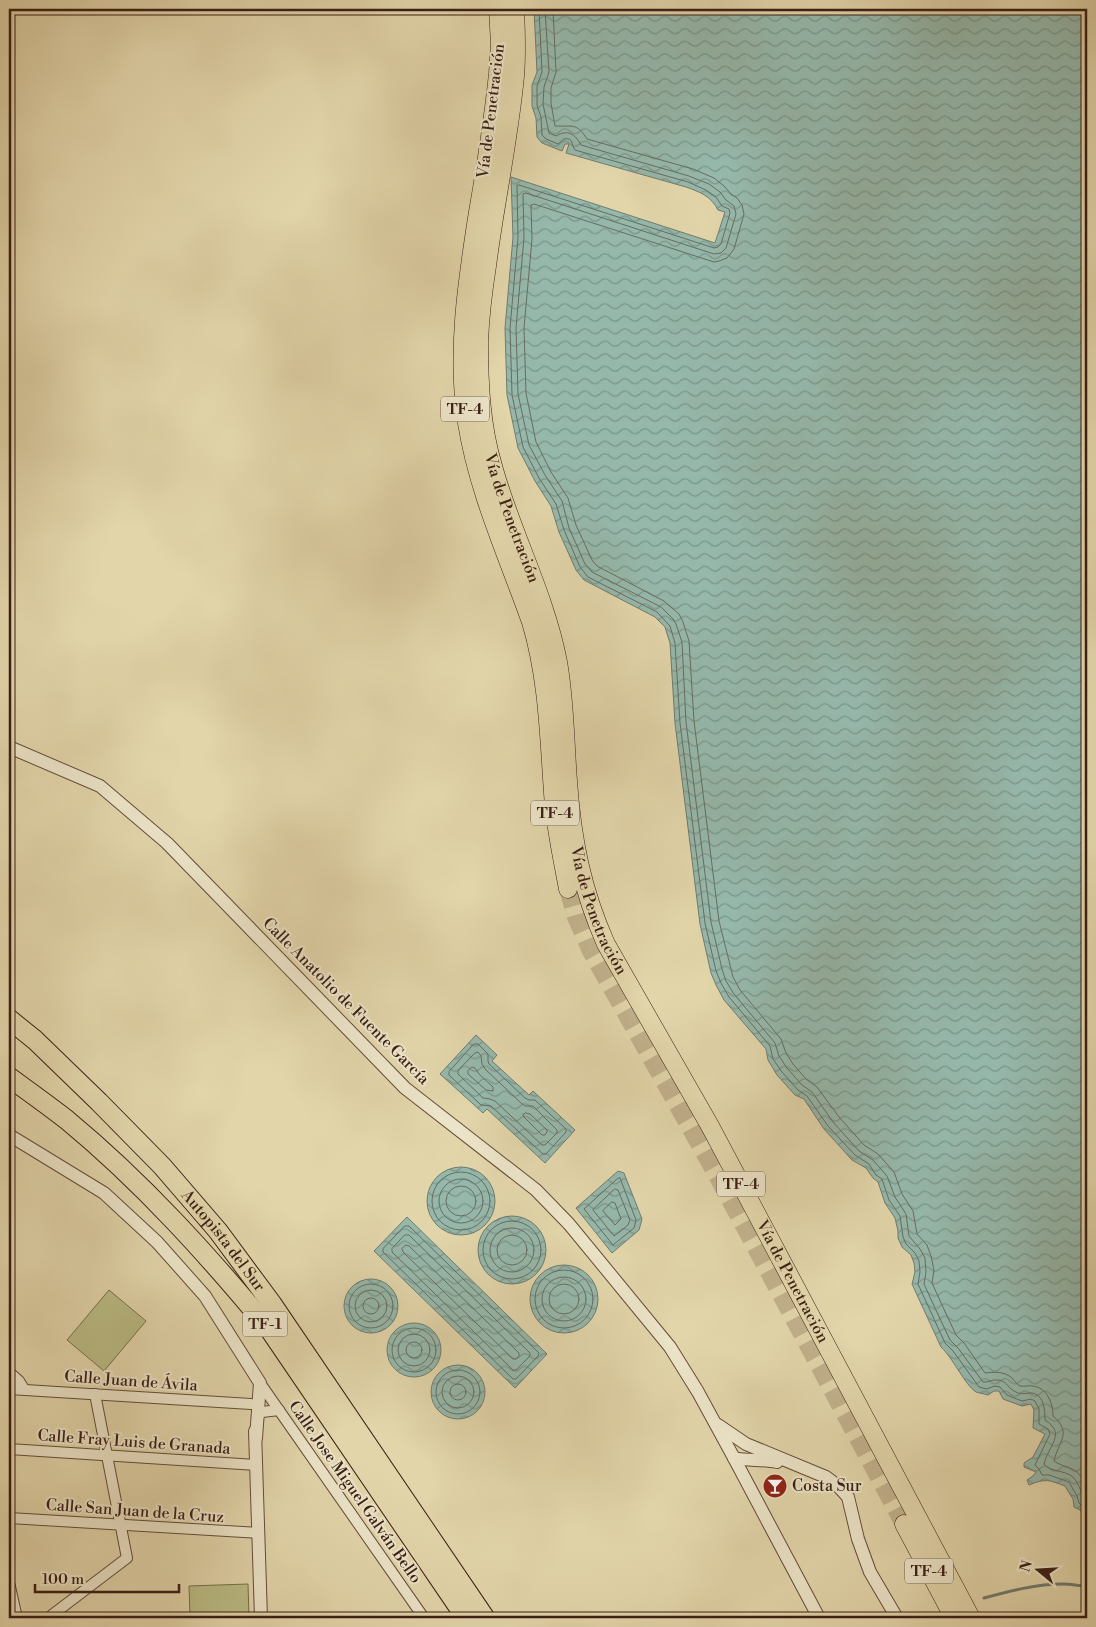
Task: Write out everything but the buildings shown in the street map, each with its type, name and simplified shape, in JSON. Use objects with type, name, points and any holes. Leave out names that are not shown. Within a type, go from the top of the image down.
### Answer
[{"type":"highway","name":"Vía de Penetración","points":[[498,9],[500,44],[507,74]]},
{"type":"highway","name":"Vía de Penetración","points":[[515,9],[517,48],[507,74],[489,143],[466,298],[463,353],[464,395],[468,431],[478,472],[538,646],[568,783],[576,853],[588,900],[606,944],[710,1126],[971,1618]]},
{"type":"highway","name":"Vía de Penetración","points":[[557,735],[556,825],[568,889]]},
{"type":"highway","name":"Autopista del Sur","points":[[9,1018],[35,1040],[162,1166],[218,1231],[272,1304],[485,1618]]},
{"type":"highway","name":"Autopista del Sur","points":[[9,1077],[66,1120],[137,1182],[238,1290],[270,1330],[466,1618]]},
{"type":"highway","name":"TF-4","points":[[904,1524],[954,1618]]},
{"type":"street","name":"Calle Anatolio de Fuente García","points":[[9,747],[100,786],[135,815],[167,843],[405,1088],[536,1190],[568,1224],[662,1336],[698,1392],[819,1618]]},
{"type":"street","points":[[10,1139],[104,1193],[157,1242],[205,1296],[257,1379],[259,1415],[256,1438]]},
{"type":"street","points":[[9,1372],[19,1381],[24,1389]]},
{"type":"street","points":[[257,1379],[251,1404],[256,1438],[261,1618]]},
{"type":"street","name":"Calle Jose Miguel Galván Bello","points":[[257,1379],[424,1618]]},
{"type":"street","name":"Calle Juan de Ávila","points":[[9,1388],[251,1404]]},
{"type":"street","points":[[48,1618],[126,1558],[95,1394]]},
{"type":"street","points":[[259,1415],[262,1412],[279,1410]]},
{"type":"street","points":[[714,1422],[746,1444],[826,1477],[844,1492],[850,1504],[858,1539],[870,1572],[897,1618]]},
{"type":"street","name":"Calle Fray Luis de Granada","points":[[9,1449],[257,1465]]},
{"type":"street","points":[[757,1449],[744,1449],[738,1452],[734,1458],[792,1464]]},
{"type":"street","points":[[749,1485],[749,1478],[755,1465],[765,1460]]},
{"type":"street","name":"Calle San Juan de la Cruz","points":[[9,1518],[259,1534]]},
{"type":"street","points":[[9,1583],[17,1618]]},
{"type":"green space","points":[[109,1290],[146,1321],[104,1371],[67,1340]]},
{"type":"green space","points":[[248,1584],[249,1616],[190,1617],[189,1586]]},
{"type":"water","points":[[534,9],[1087,9],[1087,1518],[1080,1510],[1074,1507],[1073,1499],[1065,1486],[1047,1481],[1040,1481],[1029,1485],[1027,1480],[1036,1472],[1024,1467],[1024,1463],[1033,1457],[1045,1434],[1033,1428],[1034,1410],[1031,1404],[1022,1406],[1003,1399],[999,1391],[994,1391],[988,1395],[976,1392],[968,1384],[941,1347],[912,1284],[915,1272],[914,1263],[911,1255],[902,1247],[898,1238],[895,1218],[885,1203],[878,1182],[866,1168],[852,1160],[824,1129],[804,1099],[795,1095],[777,1075],[768,1060],[766,1049],[724,1000],[716,985],[711,973],[700,924],[675,723],[670,643],[665,627],[655,617],[584,580],[576,570],[559,532],[551,506],[535,481],[518,448],[507,395],[505,328],[513,237],[511,177],[715,243],[725,212],[718,210],[705,195],[691,189],[566,153],[569,144],[565,144],[562,151],[542,143],[537,137],[536,118],[532,106],[532,85],[537,72]]},
{"type":"water","points":[[476,1035],[497,1055],[492,1061],[529,1095],[533,1091],[575,1130],[545,1163],[487,1109],[483,1113],[440,1074]]},
{"type":"water","points":[[461,1167],[474,1170],[485,1177],[492,1188],[495,1201],[492,1214],[485,1225],[474,1232],[461,1235],[448,1232],[437,1225],[430,1214],[427,1201],[430,1188],[437,1177],[448,1170]]},
{"type":"water","points":[[618,1171],[624,1173],[642,1219],[639,1230],[612,1253],[576,1208]]},
{"type":"water","points":[[512,1216],[525,1219],[536,1226],[543,1237],[546,1250],[543,1263],[536,1274],[525,1281],[512,1284],[499,1281],[488,1274],[481,1263],[478,1250],[481,1237],[488,1226],[499,1219]]},
{"type":"water","points":[[407,1217],[547,1354],[515,1388],[374,1251]]},
{"type":"water","points":[[564,1265],[577,1268],[588,1275],[595,1286],[598,1299],[595,1312],[588,1323],[577,1330],[564,1333],[551,1330],[540,1323],[533,1312],[530,1299],[533,1286],[540,1275],[551,1268]]},
{"type":"water","points":[[366,1279],[376,1279],[386,1283],[394,1291],[398,1306],[394,1321],[386,1329],[376,1333],[366,1333],[356,1329],[348,1321],[344,1311],[344,1301],[348,1291],[356,1283]]},
{"type":"water","points":[[409,1323],[419,1323],[429,1327],[437,1335],[441,1350],[437,1365],[429,1373],[419,1377],[409,1377],[399,1373],[391,1365],[387,1355],[387,1345],[391,1335],[399,1327]]},
{"type":"water","points":[[453,1365],[463,1365],[473,1369],[481,1377],[485,1392],[481,1407],[473,1415],[463,1419],[453,1419],[443,1415],[435,1407],[431,1397],[431,1387],[435,1377],[443,1369]]},
{"type":"waterway","points":[[984,1598],[1013,1590],[1043,1585],[1087,1586]]},
{"type":"waterway","points":[[932,1618],[937,1616]]},
{"type":"tunnel","points":[[568,889],[576,917],[591,951],[718,1177],[904,1524]]},
{"type":"place","name":"Costa Sur","points":[[775,1486]]}]
